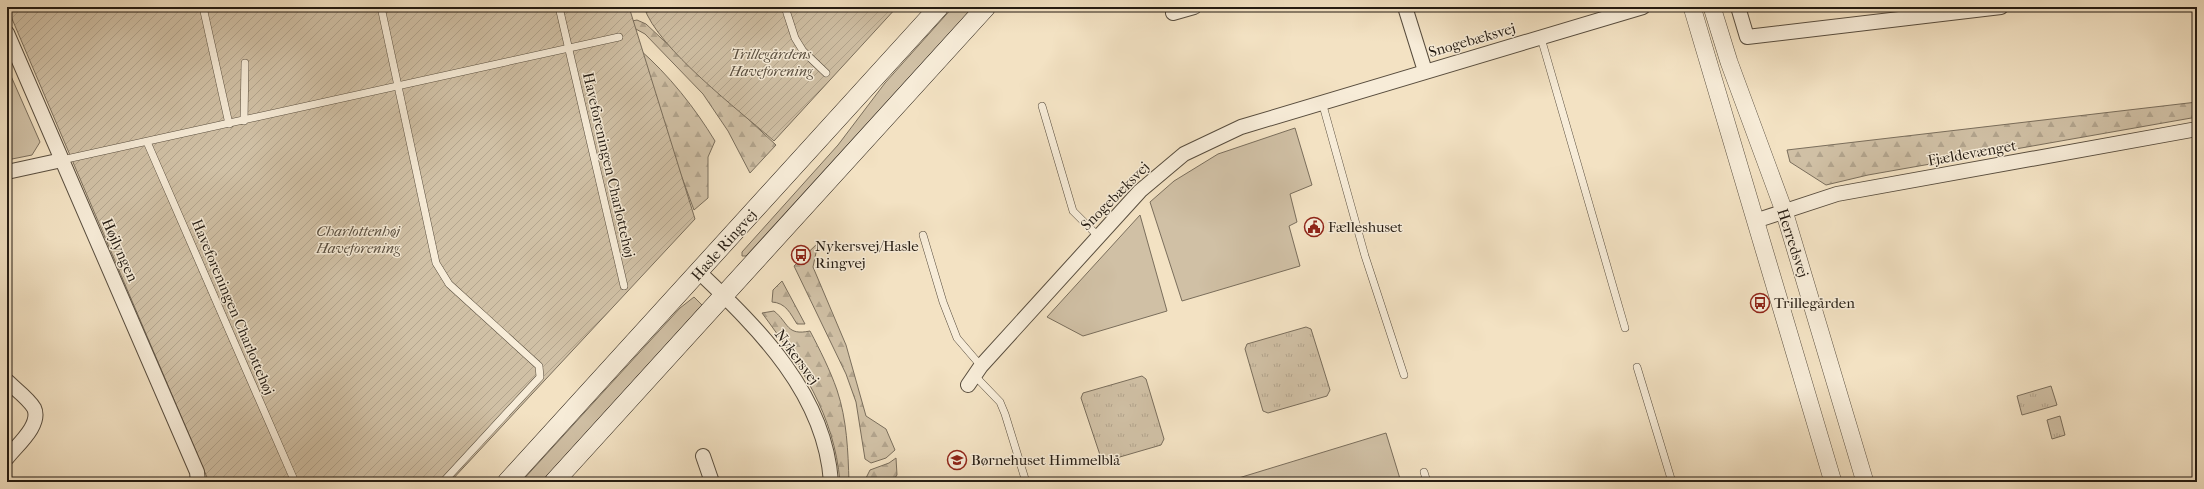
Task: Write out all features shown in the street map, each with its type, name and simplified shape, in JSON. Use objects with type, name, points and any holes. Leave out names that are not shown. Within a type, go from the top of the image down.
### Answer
[{"type":"main road","name":"Hasle Ringvej","points":[[507,482],[939,7]]},
{"type":"main road","points":[[554,482],[986,7]]},
{"type":"street","points":[[1173,13],[1194,7]]},
{"type":"street","name":"Snogebæksvej","points":[[1405,7],[1425,71]]},
{"type":"street","name":"Snogebæksvej","points":[[975,375],[1098,236],[1140,191],[1184,154],[1241,127],[1644,7]]},
{"type":"street","name":"Herredsvej","points":[[1692,7],[1833,482]]},
{"type":"street","name":"Herredsvej","points":[[1712,7],[1729,62],[1784,211],[1865,482]]},
{"type":"street","points":[[1738,7],[1747,37],[2001,7]]},
{"type":"street","name":"Højlyngen","points":[[7,33],[197,472],[198,482]]},
{"type":"street","name":"Fjældevænget","points":[[1755,221],[1838,194],[2197,129]]},
{"type":"street","points":[[7,172],[62,160]]},
{"type":"street","name":"Nykersvej","points":[[699,272],[748,320],[781,359],[804,393],[826,450],[831,482]]},
{"type":"street","points":[[7,381],[33,406],[36,415],[33,426],[7,458]]},
{"type":"street","points":[[703,456],[712,482]]},
{"type":"lane","points":[[203,7],[229,124]]},
{"type":"lane","points":[[381,7],[436,264],[449,284],[539,366],[540,377],[443,482]]},
{"type":"lane","name":"Haveforeningen Charlottehøj","points":[[558,7],[624,286]]},
{"type":"lane","points":[[785,7],[793,32],[803,51],[826,73]]},
{"type":"lane","points":[[62,160],[619,38]]},
{"type":"lane","points":[[1542,38],[1625,328]]},
{"type":"lane","points":[[244,121],[245,63]]},
{"type":"lane","points":[[1322,102],[1365,256],[1404,375]]},
{"type":"lane","points":[[1042,106],[1073,212],[1098,236]]},
{"type":"lane","name":"Haveforeningen Charlottehøj","points":[[147,142],[295,482]]},
{"type":"lane","points":[[923,235],[957,338],[975,375],[1000,402],[1026,482]]},
{"type":"lane","points":[[1637,367],[1672,482]]},
{"type":"lane","points":[[1424,472],[1427,482]]},
{"type":"green space","name":"Charlottenhøj Haveforening","points":[[7,7],[629,7],[695,219],[450,482],[209,482]]},
{"type":"green space","name":"Trillegårdens Haveforening","points":[[644,7],[897,7],[774,141],[721,96],[682,60],[665,41],[652,23]]},
{"type":"green space","points":[[953,7],[973,7],[746,256],[742,256],[742,252],[838,145],[885,83]]},
{"type":"green space","points":[[637,20],[646,24],[776,145],[750,173],[728,131],[703,94],[645,34],[634,28],[570,34]]},
{"type":"green space","points":[[639,49],[681,92],[715,141],[708,157],[708,198],[694,210],[642,70]]},
{"type":"green space","points":[[7,67],[40,142],[32,155],[7,160]]},
{"type":"green space","points":[[2197,102],[2197,117],[1868,175],[1826,185],[1790,162],[1787,150]]},
{"type":"green space","points":[[1295,128],[1312,185],[1290,194],[1297,222],[1289,226],[1300,266],[1182,301],[1150,202],[1174,181],[1218,154]]},
{"type":"green space","points":[[1140,215],[1167,311],[1083,336],[1047,317]]},
{"type":"green space","points":[[818,243],[813,267],[846,345],[866,416],[886,429],[895,450],[886,458],[871,463],[865,459],[856,402],[846,374],[794,266]]},
{"type":"green space","points":[[782,281],[805,324],[797,324],[790,312],[784,306],[772,302],[773,290]]},
{"type":"green space","points":[[694,297],[702,305],[541,482],[521,482],[680,308]]},
{"type":"green space","points":[[774,311],[792,330],[796,332],[810,331],[828,368],[837,390],[843,413],[849,482],[840,482],[837,457],[831,434],[813,392],[790,352],[762,313]]},
{"type":"green space","points":[[1306,327],[1311,329],[1330,390],[1327,396],[1268,413],[1263,411],[1245,349],[1247,344]]},
{"type":"green space","points":[[1142,376],[1146,379],[1164,439],[1161,445],[1106,461],[1101,458],[1081,398],[1083,393]]},
{"type":"green space","points":[[2051,386],[2057,405],[2022,415],[2017,396]]},
{"type":"green space","points":[[2060,416],[2065,435],[2052,439],[2047,420]]},
{"type":"green space","points":[[1386,433],[1401,482],[1232,482],[1232,480]]},
{"type":"green space","points":[[896,458],[897,475],[892,482],[864,482],[870,470],[889,463]]},
{"type":"place","name":"Fælleshuset","points":[[1314,227]]},
{"type":"place","name":"Nykersvej/Hasle Ringvej","points":[[801,255]]},
{"type":"place","name":"Trillegården","points":[[1760,303]]},
{"type":"place","name":"Børnehuset Himmelblå","points":[[957,460]]}]
